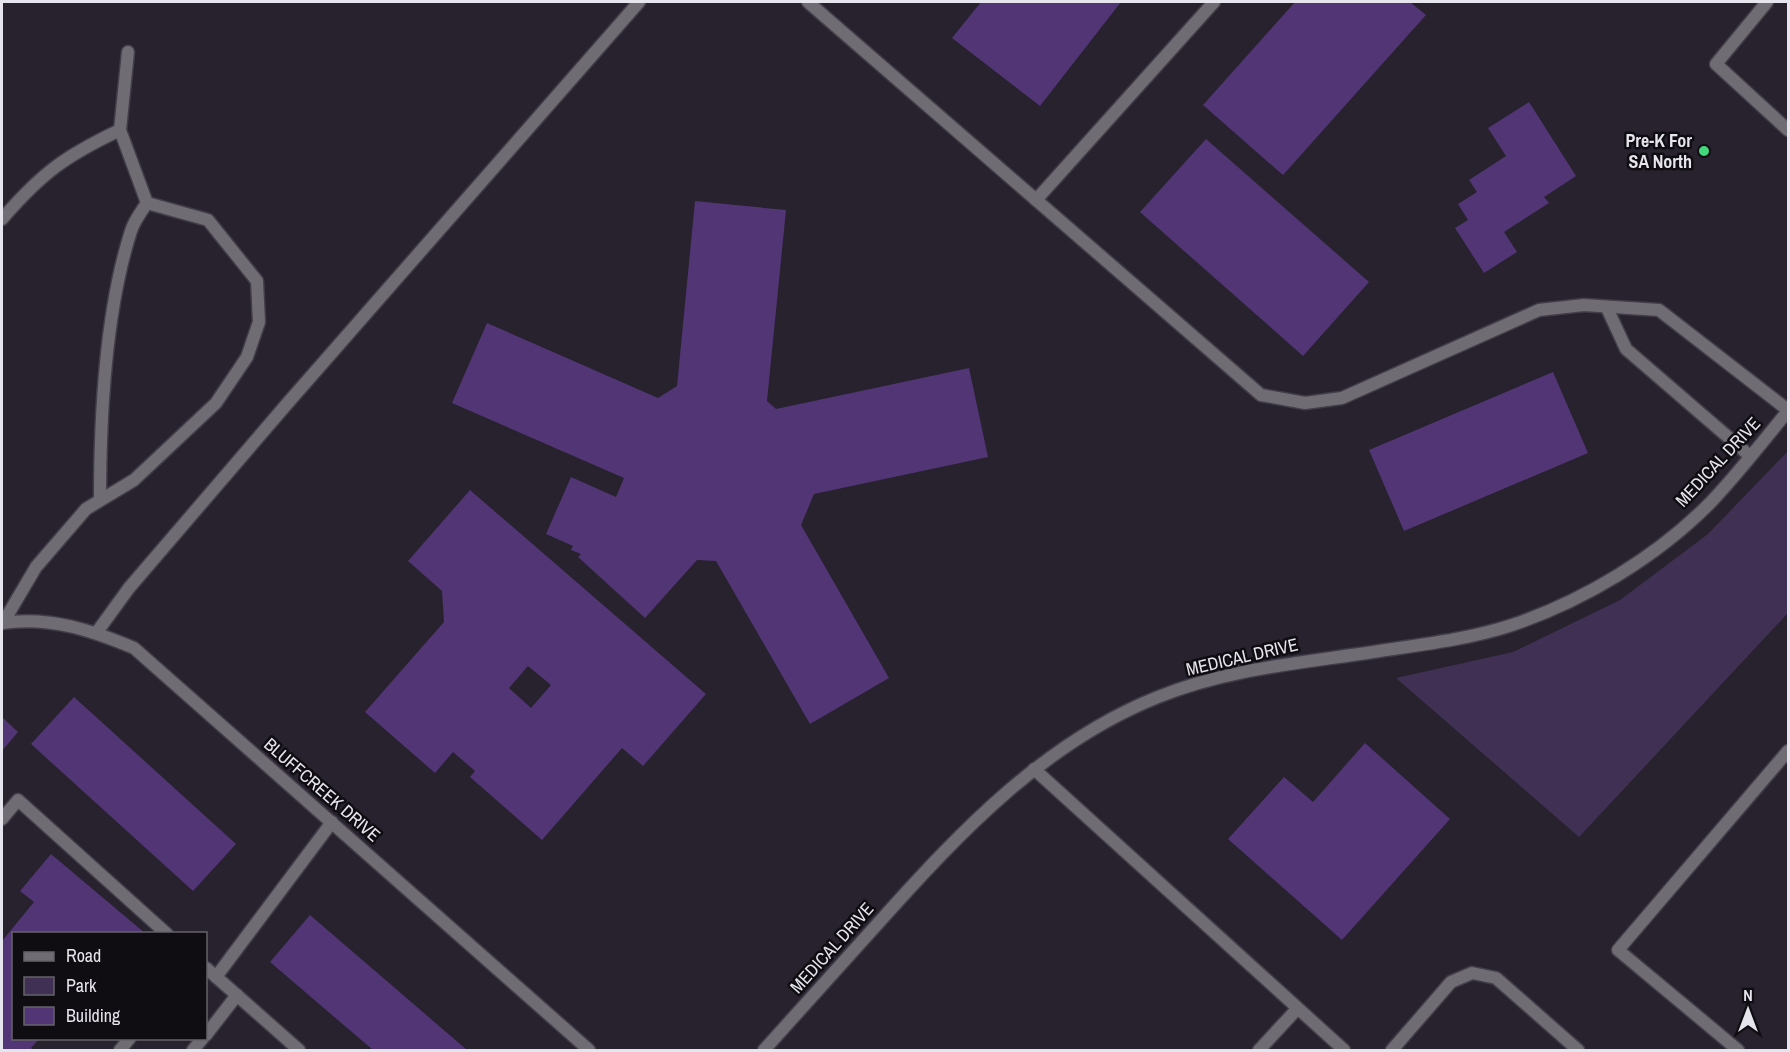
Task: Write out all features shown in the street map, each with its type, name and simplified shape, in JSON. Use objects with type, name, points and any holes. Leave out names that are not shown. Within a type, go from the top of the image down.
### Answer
[{"type":"street","points":[[97,632],[129,588],[639,2]]},
{"type":"street","points":[[808,2],[1261,395],[1305,403],[1342,398],[1539,310],[1584,305],[1606,309],[1659,310],[1788,411]]},
{"type":"street","points":[[1036,200],[1214,2]]},
{"type":"street","points":[[1767,2],[1716,64],[1788,130]]},
{"type":"street","points":[[128,52],[120,130],[147,203]]},
{"type":"street","points":[[2,219],[41,176],[74,152],[120,130]]},
{"type":"street","points":[[2,623],[36,567],[86,509],[134,480],[216,403],[247,357],[259,322],[257,281],[208,220],[147,203]]},
{"type":"street","points":[[100,500],[100,435],[114,307],[131,229],[147,203]]},
{"type":"street","points":[[1606,309],[1626,350],[1750,456]]},
{"type":"street","name":"MEDICAL DRIVE","points":[[764,1050],[950,843],[1034,769],[1081,736],[1158,697],[1234,675],[1291,663],[1455,638],[1507,626],[1556,607],[1632,565],[1668,539],[1710,502],[1788,411]]},
{"type":"street","name":"BLUFFCREEK DRIVE","points":[[2,623],[56,622],[97,632],[134,648],[589,1050]]},
{"type":"street","points":[[1738,1050],[1618,950],[1788,751]]},
{"type":"street","points":[[1034,769],[1344,1050]]},
{"type":"street","points":[[2,819],[18,800],[166,932]]},
{"type":"street","points":[[216,977],[332,822]]},
{"type":"street","points":[[207,969],[298,1050]]},
{"type":"street","points":[[1392,1050],[1451,982],[1472,973],[1496,978],[1578,1050]]},
{"type":"street","points":[[207,1033],[237,995]]},
{"type":"street","points":[[1259,1050],[1297,1008]]},
{"type":"green space","points":[[1788,451],[1788,613],[1579,837],[1396,678],[1513,652],[1620,600],[1708,534]]},
{"type":"building","points":[[981,2],[1121,2],[1040,106],[952,38]]},
{"type":"building","points":[[1295,2],[1410,2],[1426,15],[1283,175],[1203,105]]},
{"type":"building","points":[[1529,102],[1576,176],[1544,197],[1549,203],[1504,232],[1517,252],[1484,273],[1455,228],[1468,220],[1458,204],[1477,192],[1469,180],[1506,156],[1488,128]]},
{"type":"building","points":[[1206,139],[1369,282],[1303,356],[1140,212]]},
{"type":"building","points":[[695,201],[786,210],[767,401],[776,409],[969,368],[988,457],[814,494],[801,525],[889,678],[810,724],[716,561],[697,560],[645,618],[578,557],[581,554],[571,550],[573,546],[546,534],[571,477],[616,497],[624,478],[452,403],[487,323],[658,398],[677,386]]},
{"type":"building","points":[[1553,372],[1588,453],[1404,531],[1369,450]]},
{"type":"building","points":[[470,490],[706,694],[643,766],[622,748],[542,840],[470,777],[475,771],[453,752],[435,773],[365,712],[444,622],[442,591],[408,561]],"holes":[[[528,666],[551,685],[531,708],[509,688]]]},
{"type":"building","points":[[74,697],[236,844],[193,891],[31,744]]},
{"type":"building","points":[[2,717],[18,732],[2,751]]},
{"type":"building","points":[[1365,743],[1450,819],[1342,940],[1228,839],[1284,777],[1313,802]]},
{"type":"building","points":[[51,854],[144,932],[12,932],[12,1040],[38,1040],[31,1048],[34,1050],[2,1050],[2,941],[34,902],[20,891]]},
{"type":"building","points":[[310,915],[467,1050],[373,1050],[270,962]]},
{"type":"place","name":"Pre-K For SA North","points":[[1704,151]]}]
